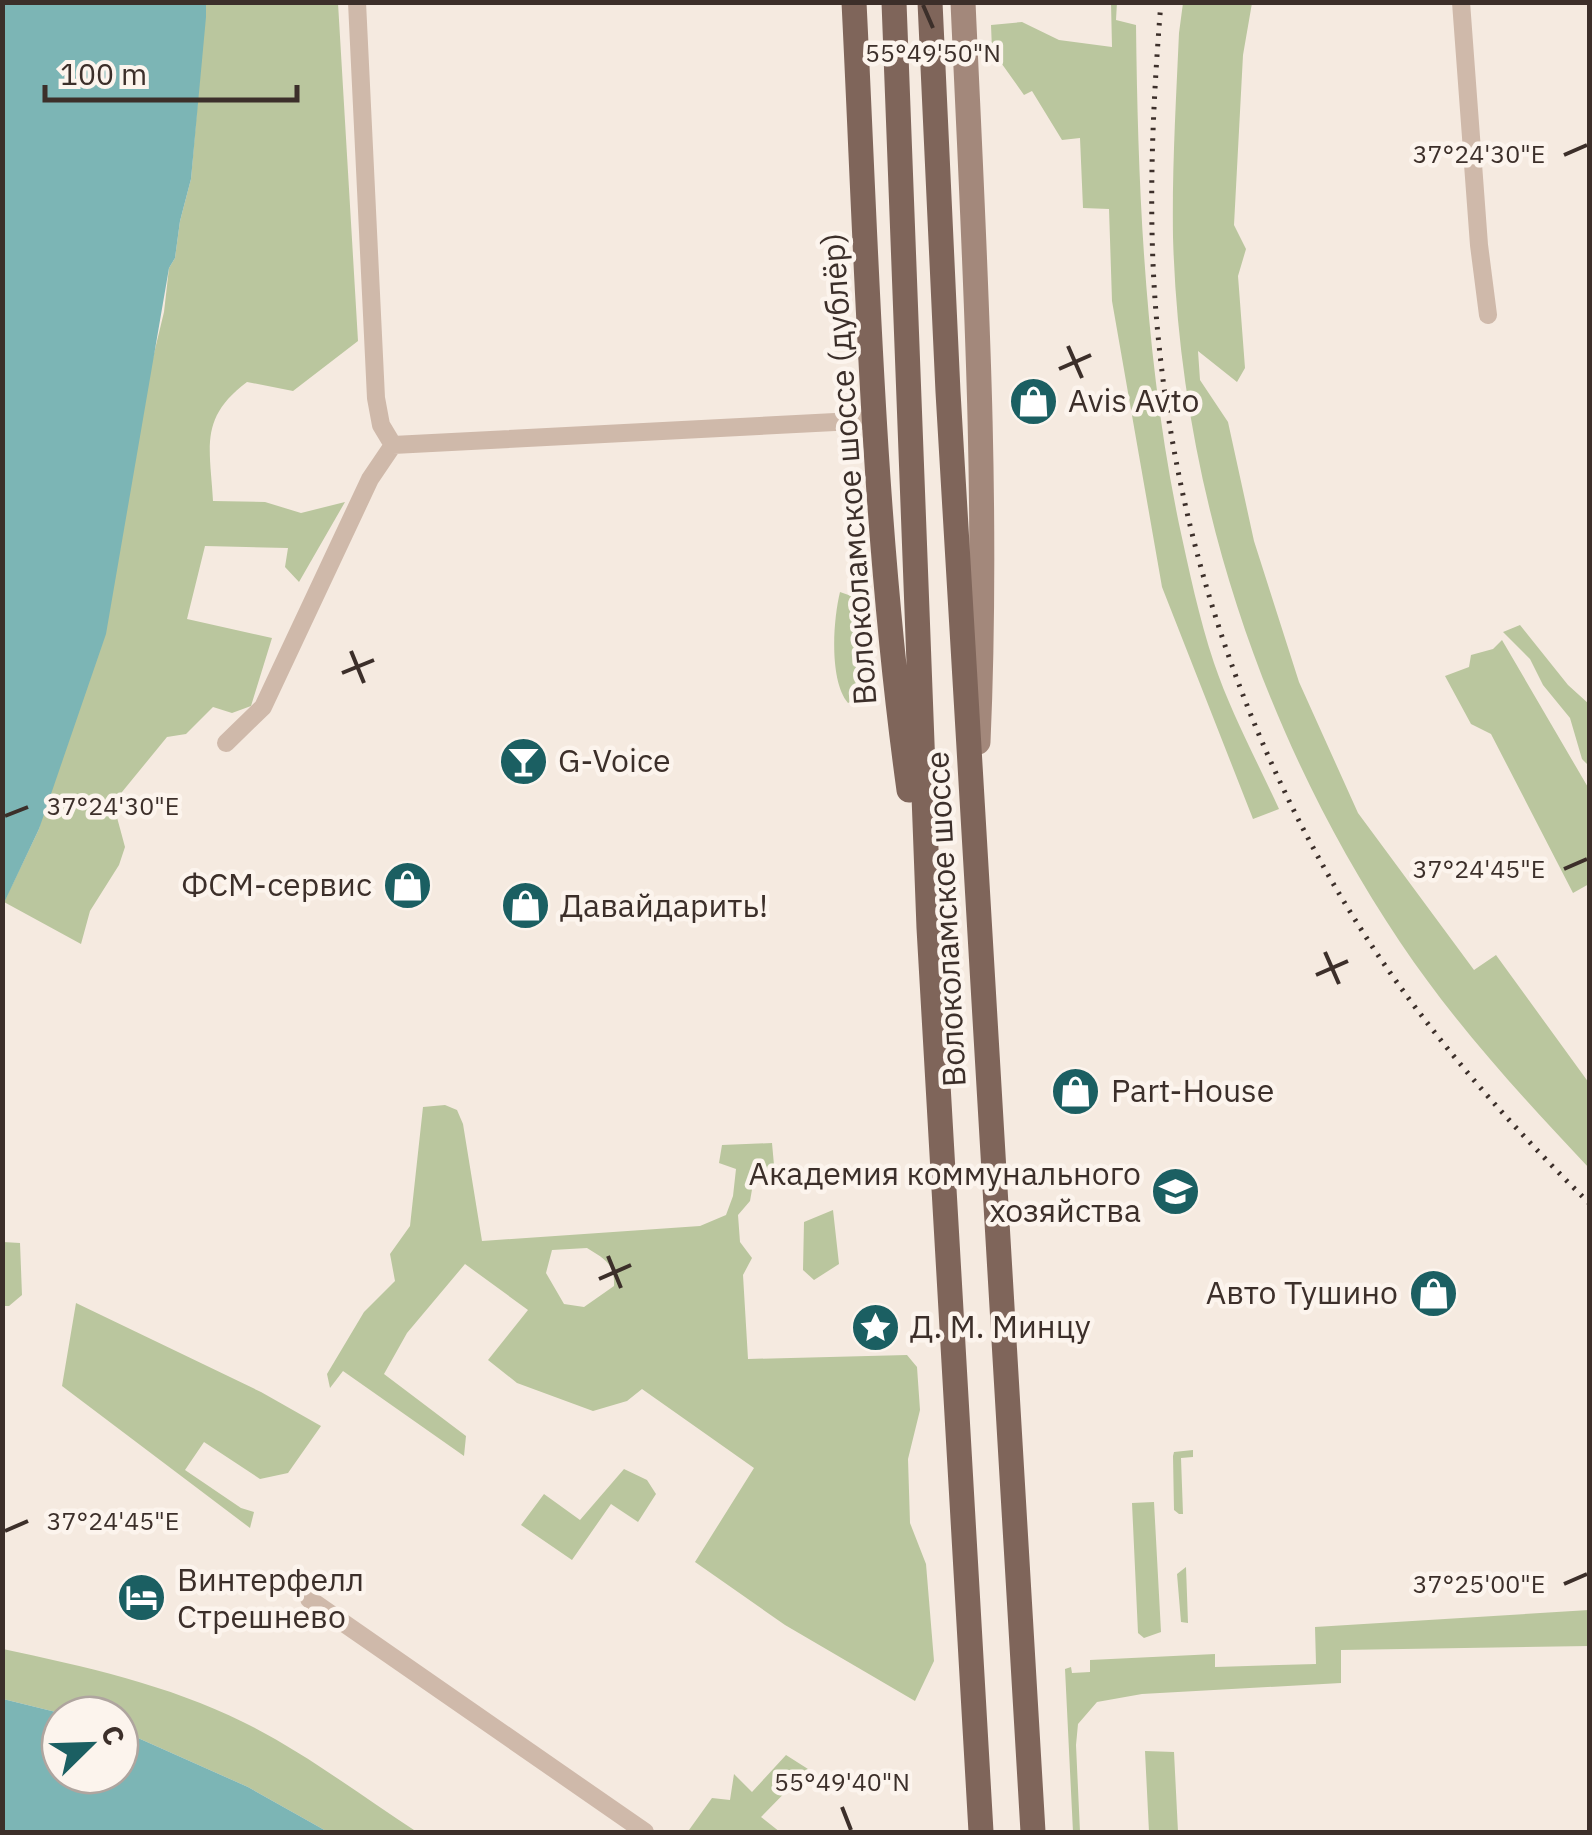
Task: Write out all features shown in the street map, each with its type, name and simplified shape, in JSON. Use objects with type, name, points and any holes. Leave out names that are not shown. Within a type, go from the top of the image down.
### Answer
[{"type":"main road","name":"Волоколамское шоссе (дублёр)","points":[[854,2],[874,420],[900,719],[928,928]]},
{"type":"main road","points":[[963,2],[984,558],[974,832]]},
{"type":"main road","name":"Волоколамское шоссе","points":[[931,8],[948,392],[1033,1832]]},
{"type":"main road","name":"Волоколамское шоссе","points":[[894,9],[928,928],[981,1832]]},
{"type":"street","points":[[358,2],[376,398],[382,426],[393,444]]},
{"type":"street","points":[[1461,2],[1479,246],[1488,315]]},
{"type":"street","points":[[393,444],[874,420]]},
{"type":"street","points":[[226,743],[263,706],[370,479],[393,444]]},
{"type":"street","points":[[309,1599],[645,1832]]},
{"type":"green space","points":[[1117,2],[1116,20],[1136,25],[1139,151],[1151,338],[1179,524],[1214,663],[1279,809],[1253,819],[1162,587],[1112,301],[1109,209],[1083,208],[1080,138],[1062,140],[1032,91],[1024,95],[992,50],[991,25],[1022,22],[1059,40],[1112,47],[1111,3]]},
{"type":"green space","points":[[206,3],[338,3],[358,341],[293,391],[247,382],[221,408],[214,421],[210,449],[213,501],[265,502],[301,513],[345,502],[299,582],[285,567],[288,548],[205,546],[187,619],[272,638],[251,706],[232,713],[213,707],[186,734],[167,737],[122,792],[115,810],[125,847],[119,865],[90,911],[81,944],[4,902],[39,829],[164,312],[169,268],[175,258],[191,179]]},
{"type":"green space","points":[[1183,3],[1252,3],[1243,55],[1234,225],[1246,249],[1238,276],[1245,368],[1237,382],[1198,351],[1200,380],[1228,422],[1254,541],[1299,682],[1358,813],[1474,970],[1496,955],[1589,1083],[1589,1168],[1466,1031],[1400,942],[1307,779],[1269,694],[1237,606],[1211,516],[1192,424],[1179,331],[1173,186]]},
{"type":"green space","points":[[840,592],[857,598],[863,696],[848,703],[835,665],[834,634]]},
{"type":"green space","points":[[1520,625],[1568,685],[1589,704],[1589,766],[1582,759],[1570,718],[1543,685],[1530,659],[1503,632]]},
{"type":"green space","points":[[1502,640],[1589,789],[1589,884],[1573,893],[1491,734],[1471,724],[1445,676],[1469,667],[1471,655],[1493,649]]},
{"type":"green space","points":[[445,1105],[457,1110],[463,1124],[482,1241],[700,1226],[726,1215],[733,1196],[736,1169],[719,1163],[722,1145],[772,1143],[775,1176],[754,1178],[750,1201],[738,1215],[740,1242],[752,1258],[743,1275],[748,1359],[907,1355],[917,1367],[920,1410],[908,1459],[910,1523],[926,1564],[934,1661],[915,1701],[785,1625],[695,1562],[754,1468],[642,1389],[627,1401],[593,1411],[517,1383],[488,1360],[528,1310],[465,1264],[407,1333],[384,1374],[466,1436],[464,1456],[343,1371],[330,1388],[327,1374],[364,1312],[395,1281],[390,1254],[410,1226],[423,1107]],"holes":[[[587,1248],[611,1267],[614,1286],[584,1307],[564,1304],[546,1273],[552,1250]]]},
{"type":"green space","points":[[833,1210],[839,1264],[814,1280],[803,1270],[804,1222]]},
{"type":"green space","points":[[3,1242],[20,1243],[22,1295],[9,1306],[3,1306]]},
{"type":"green space","points":[[76,1303],[261,1392],[321,1426],[288,1473],[260,1479],[204,1442],[185,1470],[241,1508],[254,1512],[250,1528],[62,1386]]},
{"type":"green space","points":[[1193,1450],[1193,1457],[1181,1458],[1183,1514],[1179,1514],[1174,1510],[1173,1456],[1174,1452]]},
{"type":"green space","points":[[624,1469],[647,1480],[656,1494],[638,1522],[611,1504],[572,1560],[521,1525],[544,1494],[580,1520]]},
{"type":"green space","points":[[1154,1502],[1161,1632],[1144,1638],[1138,1633],[1132,1503]]},
{"type":"green space","points":[[1186,1567],[1188,1623],[1181,1622],[1177,1574]]},
{"type":"green space","points":[[1589,1610],[1589,1646],[1341,1650],[1341,1683],[1142,1694],[1097,1702],[1078,1724],[1080,1832],[1073,1832],[1065,1669],[1071,1667],[1072,1673],[1090,1672],[1090,1660],[1215,1654],[1215,1667],[1316,1664],[1315,1627]]},
{"type":"green space","points":[[3,1649],[186,1697],[288,1747],[417,1832],[328,1832],[248,1787],[140,1739],[140,1695],[40,1695],[40,1708],[3,1699]]},
{"type":"green space","points":[[1145,1751],[1174,1752],[1178,1832],[1149,1832]]},
{"type":"green space","points":[[786,1755],[808,1769],[761,1817],[780,1832],[689,1830],[712,1798],[730,1800],[734,1774],[752,1792]]},
{"type":"water","points":[[3,2],[206,3],[206,17],[191,179],[175,258],[169,268],[106,634],[39,829],[3,905]]},
{"type":"water","points":[[3,1699],[40,1708],[40,1795],[140,1795],[140,1739],[248,1787],[328,1832],[3,1832]]},
{"type":"railway","points":[[1161,2],[1152,168],[1158,335],[1186,507],[1235,674],[1305,833],[1348,909],[1396,981],[1489,1097],[1590,1204]]},
{"type":"place","name":"Avis Avto","points":[[1033,401]]},
{"type":"place","name":"G-Voice","points":[[523,761]]},
{"type":"place","name":"ФСМ-сервис","points":[[407,885]]},
{"type":"place","name":"Давайдарить!","points":[[525,906]]},
{"type":"place","name":"Part-House","points":[[1076,1091]]},
{"type":"place","name":"Академия коммунального хозяйства","points":[[1176,1192]]},
{"type":"place","name":"Авто Тушино","points":[[1433,1293]]},
{"type":"place","name":"Д. М. Минцу","points":[[875,1327]]},
{"type":"place","name":"Винтерфелл Стрешнево","points":[[142,1598]]}]
